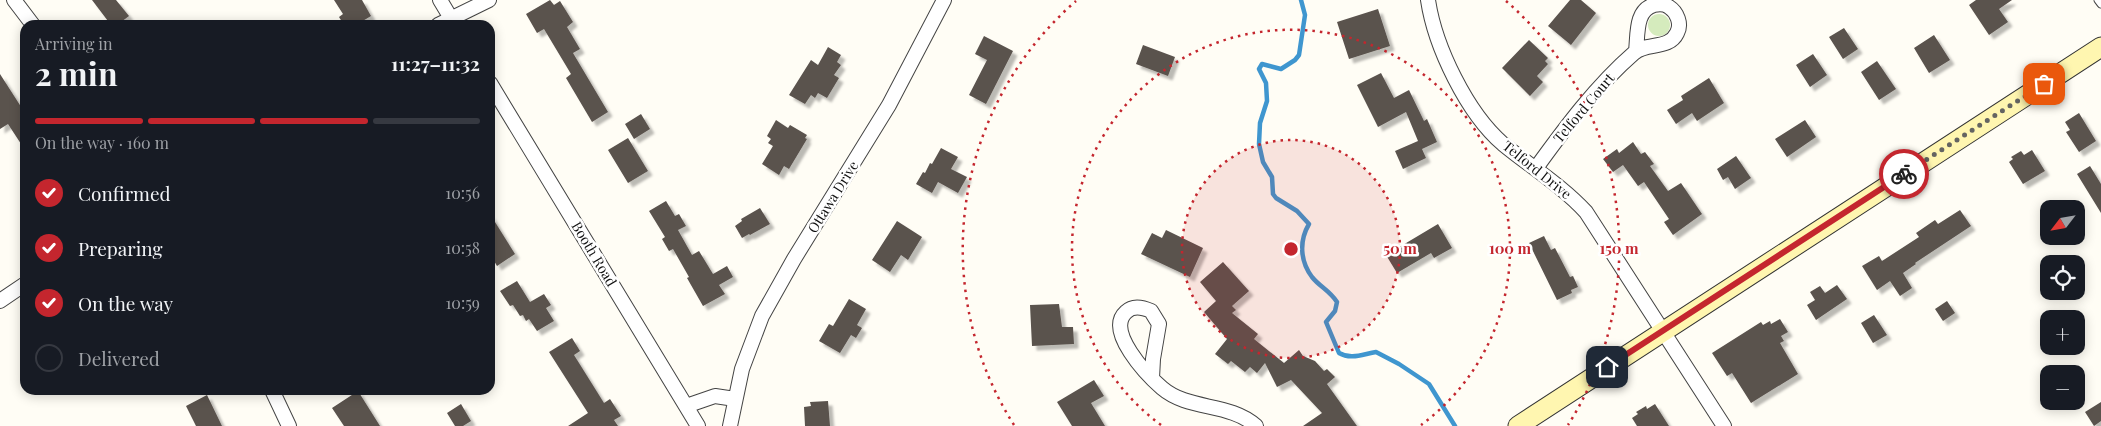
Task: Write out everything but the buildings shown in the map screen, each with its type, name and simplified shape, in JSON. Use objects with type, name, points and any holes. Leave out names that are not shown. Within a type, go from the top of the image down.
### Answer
[{"type":"street","points":[[14,0],[29,20]]},
{"type":"street","points":[[440,0],[452,20]]},
{"type":"street","points":[[456,20],[489,0]]},
{"type":"street","name":"Ottawa Drive","points":[[730,426],[749,347],[769,302],[889,105],[944,0]]},
{"type":"street","name":"Telford Drive","points":[[1428,0],[1441,45],[1474,111],[1503,143],[1536,168],[1586,212],[1724,426]]},
{"type":"street","points":[[1518,426],[2101,47]]},
{"type":"street","name":"Telford Court","points":[[1536,168],[1588,101],[1636,51]]},
{"type":"street","name":"Booth Road","points":[[495,91],[698,426]]},
{"type":"street","points":[[0,301],[20,287]]},
{"type":"street","points":[[1152,378],[1159,324],[1151,311],[1137,307],[1126,312],[1121,318],[1119,332],[1127,347],[1152,378],[1176,397],[1232,411],[1256,426]]},
{"type":"street","points":[[274,395],[290,426]]},
{"type":"street","points":[[686,406],[715,396],[735,399]]},
{"type":"lane","points":[[2098,0],[2101,4]]},
{"type":"green space","points":[[1659,14],[1667,17],[1670,25],[1667,33],[1659,36],[1651,33],[1648,25],[1651,17]]},
{"type":"waterway","points":[[1301,0],[1305,15],[1299,55],[1281,69],[1262,64],[1259,69],[1266,83],[1267,101],[1260,123],[1259,144],[1263,162],[1272,177],[1273,194],[1276,198],[1297,211],[1309,224],[1302,244],[1303,258],[1312,277],[1337,302],[1335,311],[1326,322],[1339,353],[1353,356],[1376,352],[1399,364],[1429,384],[1455,426]]},
{"type":"way so far","points":[[1904,174],[2044,84]]},
{"type":"route","points":[[1607,367],[1904,174]]}]
